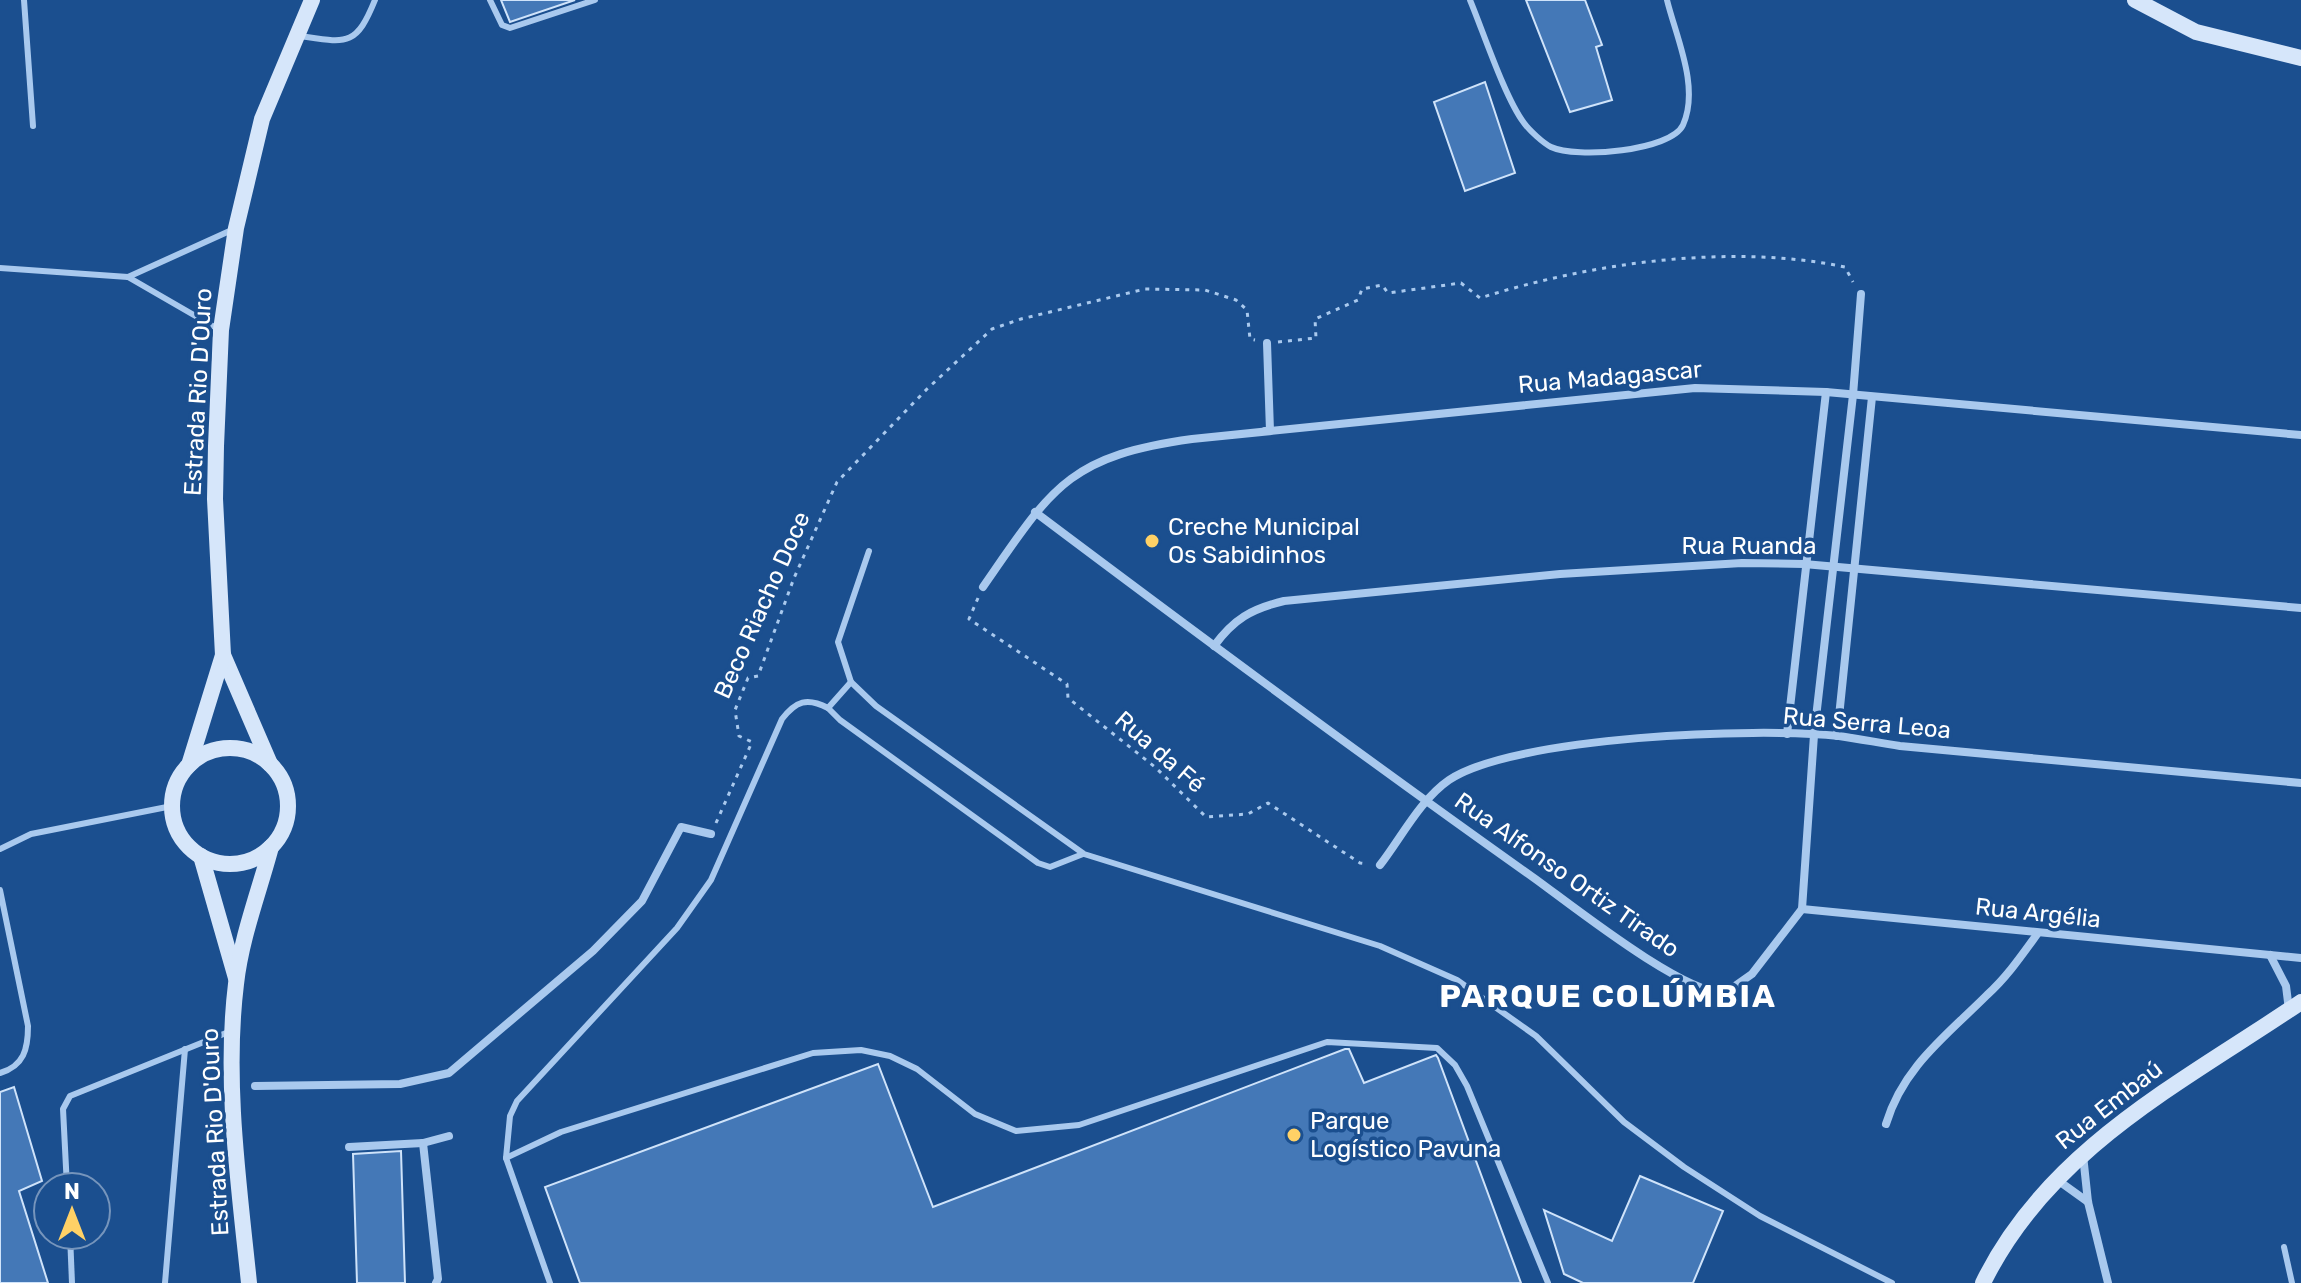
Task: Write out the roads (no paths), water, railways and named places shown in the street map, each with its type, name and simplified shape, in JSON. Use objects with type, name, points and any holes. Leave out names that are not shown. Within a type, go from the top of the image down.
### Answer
[{"type":"street","name":"Estrada Rio D'Ouro","points":[[189,765],[223,655],[215,499],[221,330],[236,228],[262,119],[312,0]]},
{"type":"street","points":[[2135,0],[2196,32],[2301,58]]},
{"type":"street","points":[[1802,909],[1814,735],[1853,395],[1861,294]]},
{"type":"street","points":[[1265,432],[1267,343]]},
{"type":"street","name":"Rua Madagascar","points":[[983,587],[1035,512],[1063,482],[1103,459],[1155,444],[1695,388],[1826,392],[2301,435]]},
{"type":"street","points":[[1787,734],[1826,392]]},
{"type":"street","points":[[1837,736],[1872,397]]},
{"type":"street","name":"Rua Alfonso Ortiz Tirado","points":[[1035,512],[1426,802],[1628,945],[1707,991],[1725,993],[1740,986],[1802,909]]},
{"type":"street","name":"Rua Ruanda","points":[[1214,646],[1231,624],[1246,612],[1284,601],[1679,564],[1804,564],[2301,608]]},
{"type":"street","name":"Estrada Rio D'Ouro","points":[[223,655],[271,765]]},
{"type":"street","name":"Rua Serra Leoa","points":[[1380,865],[1435,790],[1490,761],[1530,753],[1690,736],[1837,736],[1914,747],[2301,783]]},
{"type":"street","points":[[230,748],[245,751],[271,765],[280,777],[288,806],[286,821],[271,847],[245,862],[215,862],[201,856],[179,835],[172,806],[179,777],[189,765],[201,756],[230,748]]},
{"type":"street","points":[[255,1086],[400,1084],[449,1073],[593,951],[642,901],[681,827],[711,834]]},
{"type":"street","name":"Estrada Rio D'Ouro","points":[[249,1283],[238,1180],[231,1031],[236,979],[271,847]]},
{"type":"street","name":"Estrada Rio D'Ouro","points":[[201,856],[236,979]]},
{"type":"street","name":"Rua Argélia","points":[[1802,909],[2301,958]]},
{"type":"street","points":[[1886,1124],[1893,1099],[1924,1055],[1989,994],[2038,933]]},
{"type":"street","points":[[2270,955],[2295,1006]]},
{"type":"street","name":"Rua Embaú","points":[[1983,1283],[2012,1230],[2055,1179],[2083,1153],[2155,1097],[2295,1006]]},
{"type":"street","points":[[349,1147],[423,1143],[449,1136]]},
{"type":"street","points":[[423,1143],[438,1282]]},
{"type":"street","points":[[2083,1153],[2088,1202],[2108,1283]]},
{"type":"street","points":[[2055,1179],[2088,1202]]},
{"type":"lane","points":[[24,0],[33,126]]},
{"type":"lane","points":[[297,35],[340,41],[350,39],[365,26],[375,0]]},
{"type":"lane","points":[[490,0],[502,25],[510,28],[595,0]]},
{"type":"lane","points":[[1470,0],[1523,123],[1551,147],[1576,152],[1619,150],[1670,140],[1682,127],[1688,108],[1688,80],[1667,0]]},
{"type":"lane","points":[[128,277],[236,228]]},
{"type":"lane","points":[[0,268],[128,277],[221,330]]},
{"type":"lane","points":[[869,551],[838,642],[851,682],[876,706],[1084,854],[1380,946],[1457,980],[1536,1036],[1624,1122],[1684,1167],[1760,1216],[1892,1283]]},
{"type":"lane","points":[[828,708],[851,682]]},
{"type":"lane","points":[[550,1283],[506,1158],[510,1116],[517,1101],[659,948],[711,880],[782,719],[800,702],[814,701],[828,708],[840,720],[1038,863],[1050,867],[1084,854]]},
{"type":"lane","points":[[0,849],[31,834],[172,806]]},
{"type":"lane","points":[[0,890],[28,1026],[28,1045],[23,1058],[0,1073]]},
{"type":"lane","points":[[66,1171],[64,1101],[79,1090],[231,1031]]},
{"type":"lane","points":[[506,1158],[561,1132],[813,1053],[861,1050],[890,1056],[917,1069],[975,1114],[1016,1131],[1079,1125],[1327,1042],[1423,1046],[1437,1048],[1455,1065],[1467,1086],[1548,1283]]},
{"type":"lane","points":[[165,1283],[185,1049]]},
{"type":"lane","points":[[2284,1247],[2292,1283]]},
{"type":"lane","points":[[71,1251],[72,1283]]},
{"type":"place","name":"Creche Municipal Os Sabidinhos","points":[[1152,541]]},
{"type":"place","name":"Parque Logístico Pavuna","points":[[1294,1135]]},
{"type":"district","name":"PARQUE COLÚMBIA","points":[[1608,996]]}]
